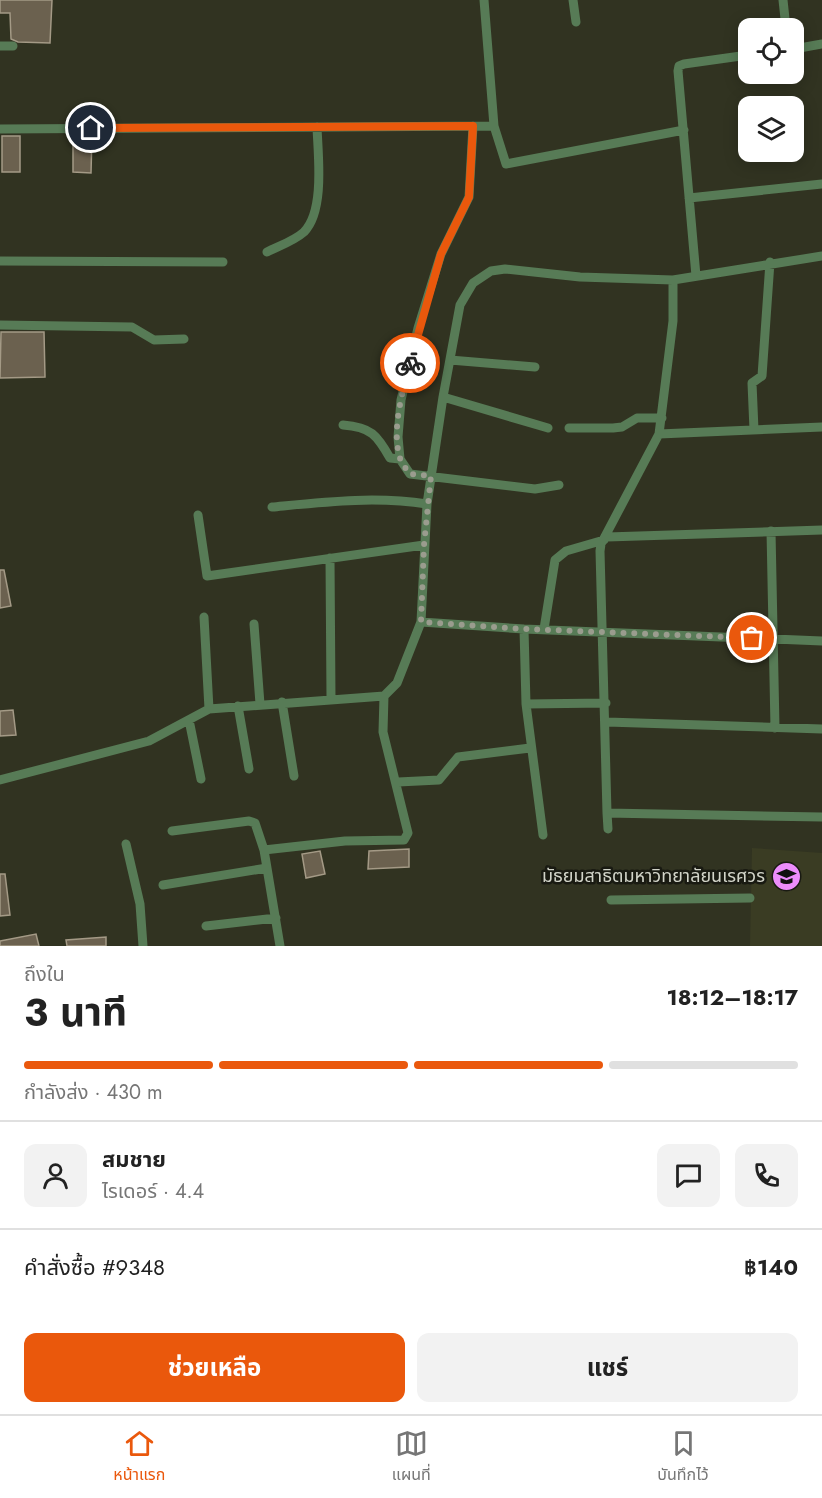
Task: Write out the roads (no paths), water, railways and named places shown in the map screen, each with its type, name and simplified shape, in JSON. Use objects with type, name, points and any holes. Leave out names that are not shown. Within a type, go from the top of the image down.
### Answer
[{"type":"street","points":[[484,0],[494,126],[507,164],[684,130]]},
{"type":"street","points":[[573,0],[576,22]]},
{"type":"street","points":[[783,0],[785,18]]},
{"type":"street","points":[[804,47],[822,44]]},
{"type":"street","points":[[0,46],[13,46]]},
{"type":"street","points":[[696,276],[679,66],[738,57]]},
{"type":"street","points":[[473,126],[469,197],[441,254],[418,328],[401,400],[398,437],[400,459],[410,474],[535,489],[559,485]]},
{"type":"street","points":[[0,129],[494,126]]},
{"type":"street","points":[[267,252],[299,236],[306,230],[312,217],[318,189],[317,127]]},
{"type":"street","points":[[689,198],[822,184]]},
{"type":"street","points":[[264,850],[345,841],[404,840],[408,833],[398,782],[383,732],[384,696],[397,682],[421,622],[427,504],[443,397],[460,305],[473,283],[491,271],[505,268],[580,277],[673,280],[770,262],[822,256]]},
{"type":"street","points":[[0,261],[223,262]]},
{"type":"street","points":[[754,430],[752,383],[762,376],[770,262]]},
{"type":"street","points":[[608,829],[607,722],[600,551],[659,434],[673,321],[673,280]]},
{"type":"street","points":[[0,325],[132,327],[154,340],[184,339]]},
{"type":"street","points":[[450,360],[535,367]]},
{"type":"street","points":[[443,397],[548,428]]},
{"type":"street","points":[[569,428],[622,427],[637,418],[662,418]]},
{"type":"street","points":[[343,425],[360,426],[377,436],[390,458],[400,459]]},
{"type":"street","points":[[659,434],[822,427]]},
{"type":"street","points":[[272,507],[369,499],[427,504]]},
{"type":"street","points":[[198,515],[207,576],[424,545]]},
{"type":"street","points":[[544,629],[555,560],[566,551],[606,538],[822,530]]},
{"type":"street","points":[[771,531],[775,728]]},
{"type":"street","points":[[330,558],[332,699]]},
{"type":"street","points":[[204,617],[209,709]]},
{"type":"street","points":[[421,622],[524,629],[604,630],[822,641]]},
{"type":"street","points":[[254,624],[260,704]]},
{"type":"street","points":[[524,629],[530,748],[543,835]]},
{"type":"street","points":[[0,780],[149,741],[209,709],[384,696]]},
{"type":"street","points":[[282,702],[294,776]]},
{"type":"street","points":[[526,704],[606,703]]},
{"type":"street","points":[[238,706],[249,770]]},
{"type":"street","points":[[189,720],[201,779]]},
{"type":"street","points":[[607,722],[822,729]]},
{"type":"street","points":[[398,782],[439,780],[458,757],[530,748]]},
{"type":"street","points":[[607,813],[822,817]]},
{"type":"street","points":[[172,831],[252,822],[264,850],[280,946]]},
{"type":"street","points":[[126,844],[140,904],[143,946]]},
{"type":"street","points":[[163,885],[267,868]]},
{"type":"street","points":[[611,900],[750,898]]},
{"type":"street","points":[[206,926],[276,918]]},
{"type":"place","name":"มัธยมสาธิตมหาวิทยาลัยนเรศวร","points":[[786,876]]}]
